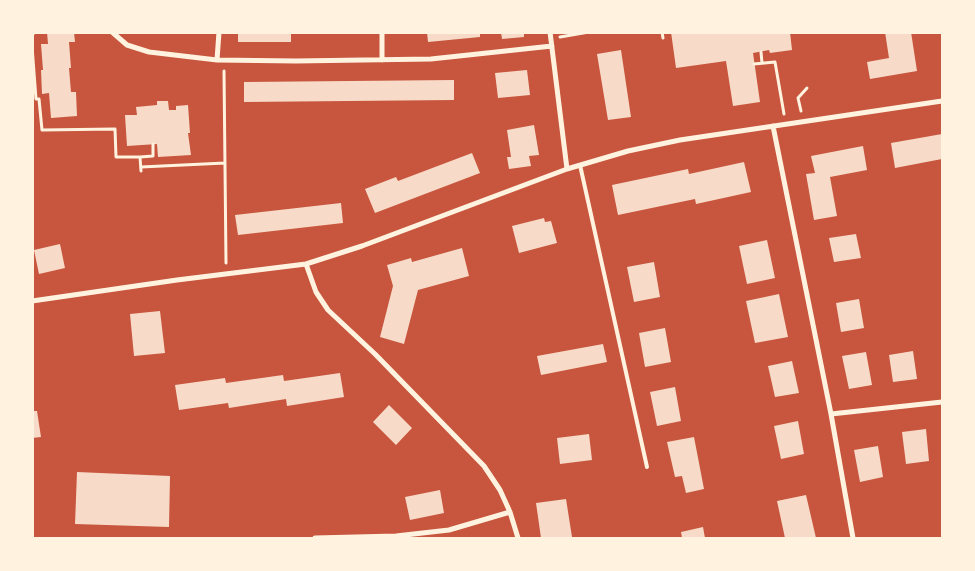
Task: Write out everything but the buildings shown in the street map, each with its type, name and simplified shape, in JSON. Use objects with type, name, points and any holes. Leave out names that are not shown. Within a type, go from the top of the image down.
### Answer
[{"type":"street","points":[[112,32],[127,44],[149,52],[217,60],[432,59],[552,46]]},
{"type":"street","points":[[217,60],[219,32]]},
{"type":"street","points":[[382,32],[382,60]]},
{"type":"street","points":[[551,35],[567,169]]},
{"type":"street","points":[[32,301],[306,264],[362,246],[567,169],[628,150],[680,140],[942,101]]},
{"type":"street","points":[[773,126],[831,414],[853,538]]},
{"type":"street","points":[[306,264],[316,292],[328,310],[376,354],[484,466],[500,490],[510,512],[518,538]]},
{"type":"street","points":[[831,414],[942,402]]},
{"type":"street","points":[[315,538],[396,536],[449,530],[510,512]]},
{"type":"lane","points":[[580,165],[647,467]]},
{"type":"path","points":[[551,35],[589,32]]},
{"type":"path","points":[[662,32],[663,38]]},
{"type":"path","points":[[32,46],[36,99],[40,99],[42,130],[115,129],[116,157],[153,156],[153,144]]},
{"type":"path","points":[[760,52],[762,64]]},
{"type":"path","points":[[217,60],[224,69],[226,274]]},
{"type":"path","points":[[754,64],[775,62],[786,124]]},
{"type":"path","points":[[803,122],[798,98],[807,88]]},
{"type":"path","points":[[140,157],[141,169],[225,163]]}]
